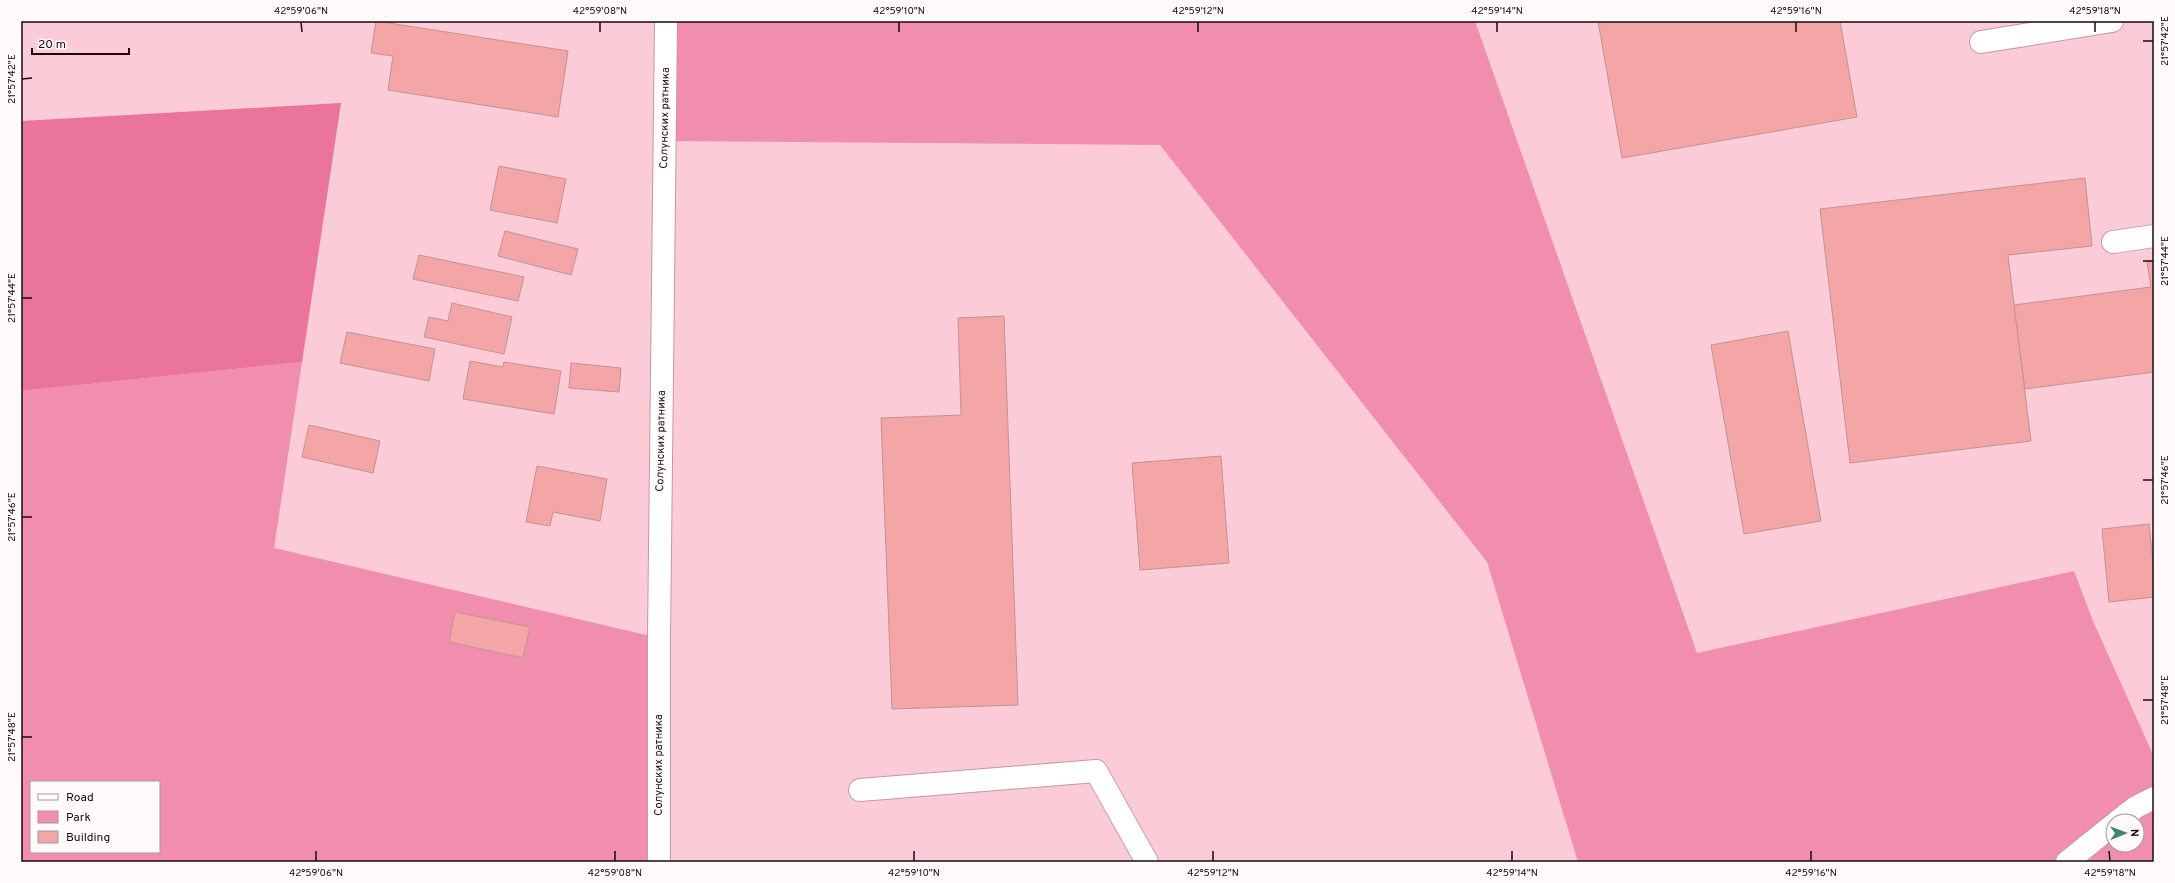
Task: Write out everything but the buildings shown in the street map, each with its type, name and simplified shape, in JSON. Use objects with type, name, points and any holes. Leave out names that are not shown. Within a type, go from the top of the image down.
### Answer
[{"type":"main road","name":"Солунских ратника","points":[[659,862],[659,638],[666,21]]},
{"type":"main road","points":[[1981,42],[2112,21]]},
{"type":"main road","points":[[2113,242],[2154,236]]},
{"type":"main road","points":[[860,790],[1096,771],[1147,862]]},
{"type":"main road","points":[[2128,813],[2136,807],[2154,798]]},
{"type":"main road","points":[[2067,862],[2105,831]]},
{"type":"green space","points":[[666,21],[1475,21],[1697,653],[2074,571],[2093,621],[2154,757],[2154,798],[2137,807],[2154,811],[2154,862],[1578,862],[1487,562],[1160,145],[664,141]]},
{"type":"green space","points":[[302,362],[274,548],[659,638],[659,862],[21,862],[21,391]]},
{"type":"shaded area","points":[[341,103],[302,362],[21,391],[21,121]]}]
